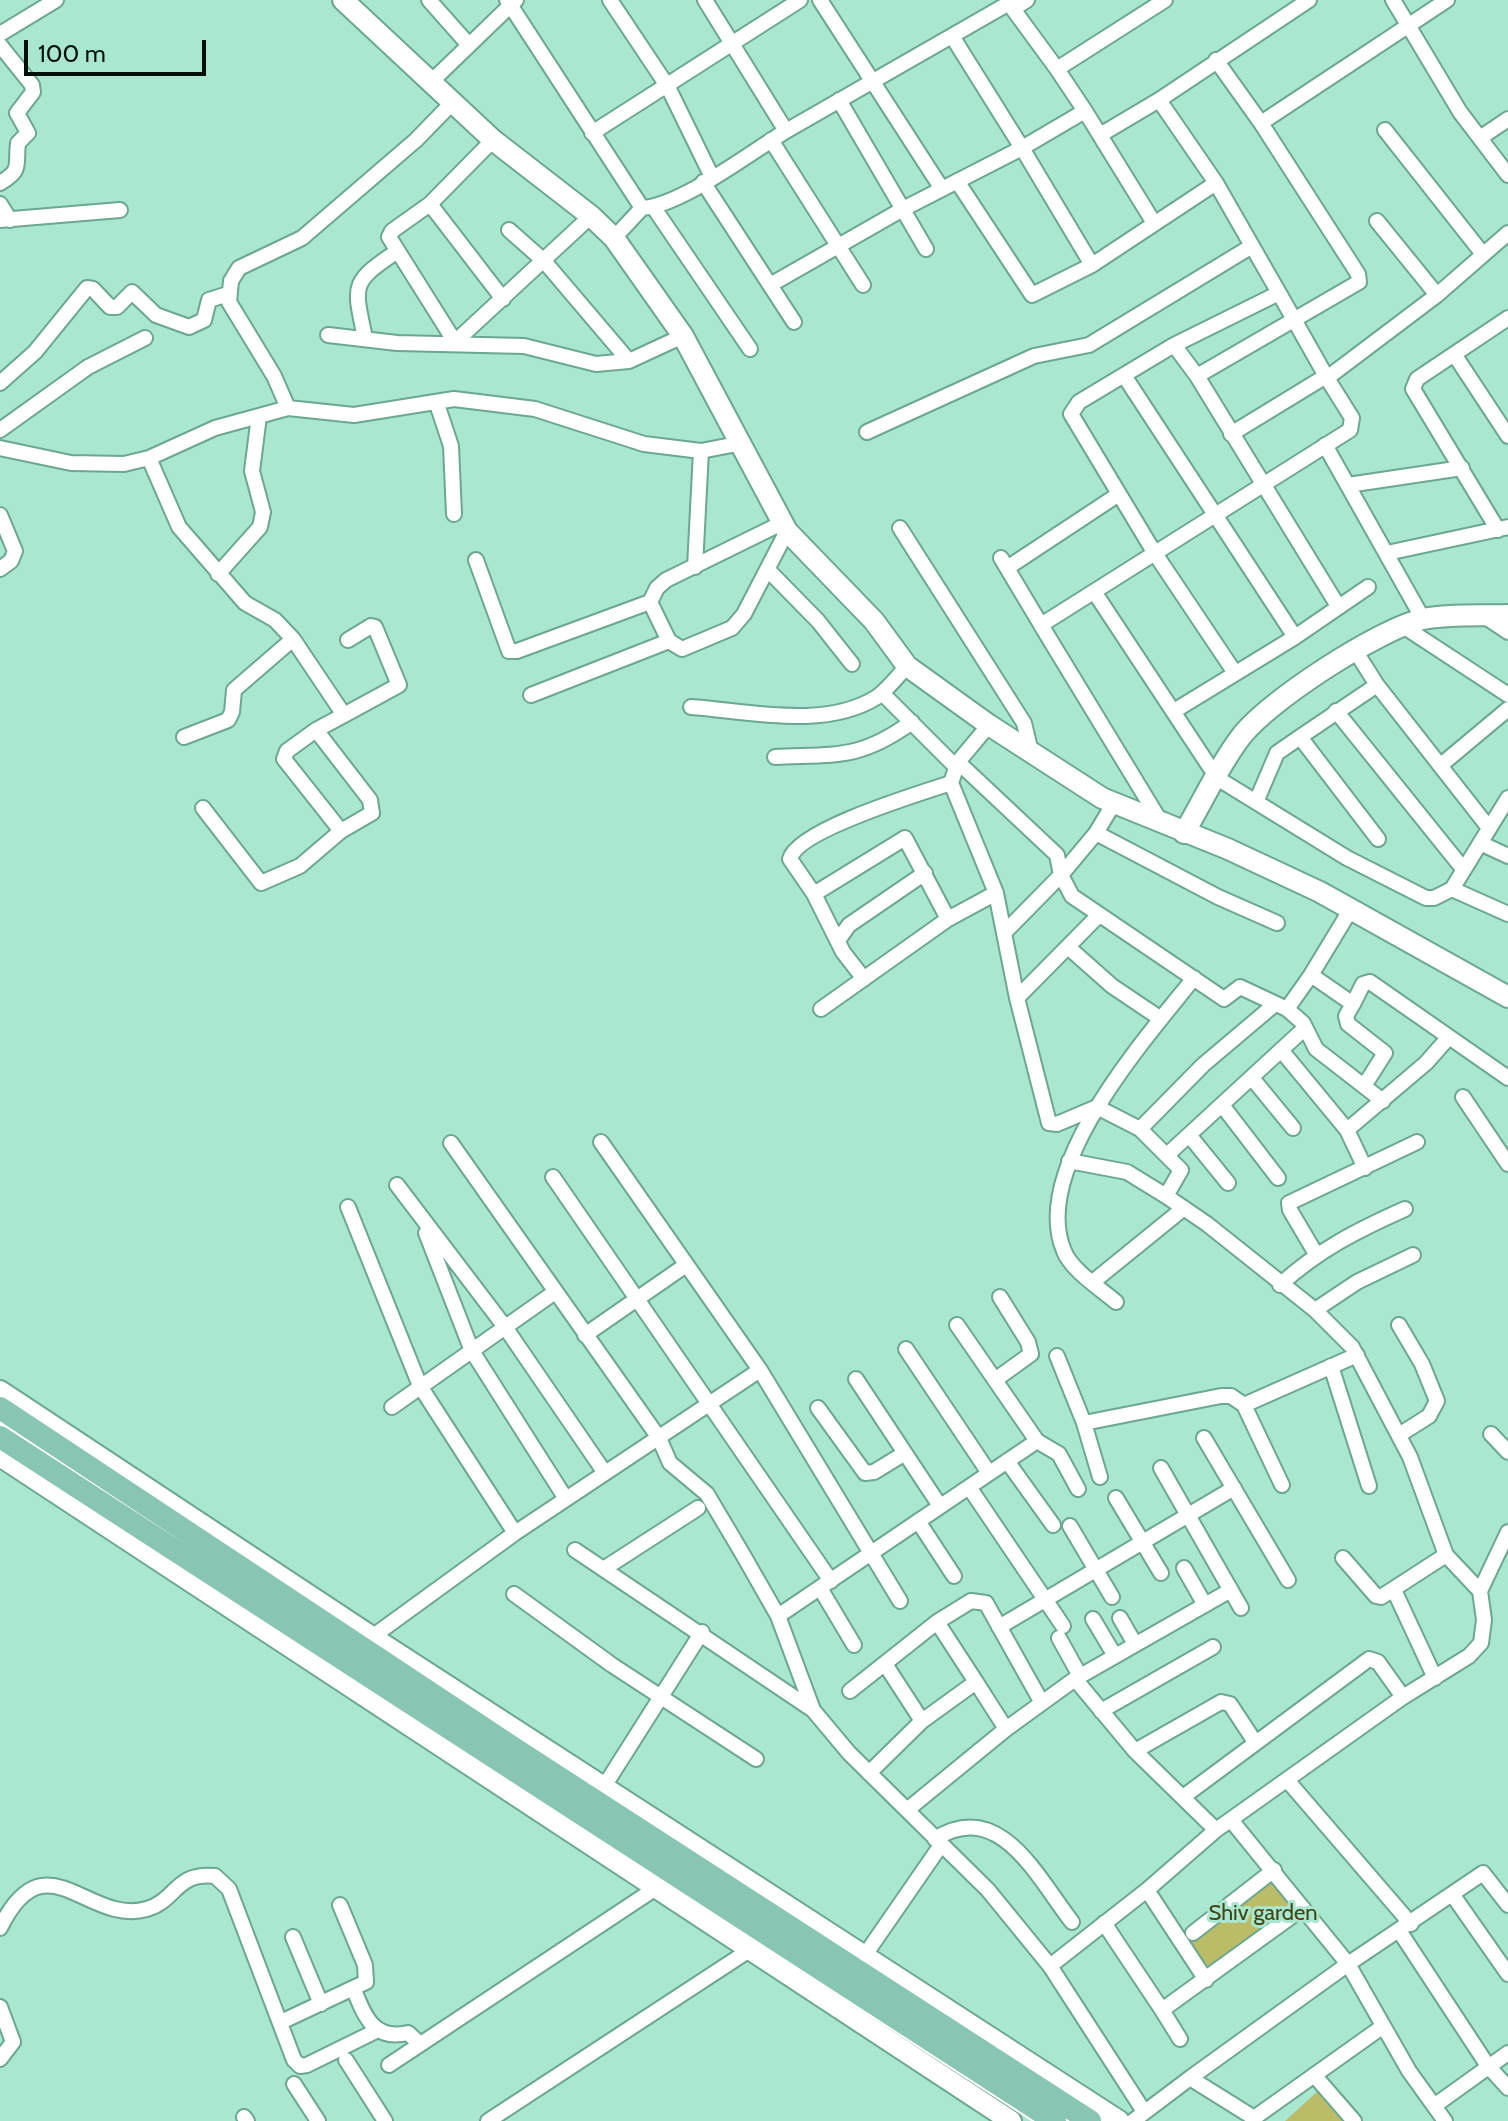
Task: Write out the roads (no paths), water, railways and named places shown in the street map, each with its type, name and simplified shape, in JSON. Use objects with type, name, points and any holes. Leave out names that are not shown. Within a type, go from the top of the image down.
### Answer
[{"type":"main road","points":[[0,1408],[518,1751],[1090,2121]]},
{"type":"main road","points":[[0,1437],[1055,2121]]},
{"type":"street","points":[[0,34],[56,0]]},
{"type":"street","points":[[343,0],[493,140],[591,216],[614,238],[683,336],[784,527],[874,621],[907,666],[989,725],[1114,803],[1228,849],[1351,909],[1508,997]]},
{"type":"street","points":[[429,0],[468,44]]},
{"type":"street","points":[[610,0],[668,87],[708,180],[794,322]]},
{"type":"street","points":[[705,0],[786,131]]},
{"type":"street","points":[[592,133],[800,0]]},
{"type":"street","points":[[820,0],[942,189]]},
{"type":"street","points":[[614,238],[648,208],[708,180],[786,131],[952,36],[1011,4],[1027,0]]},
{"type":"street","points":[[1057,69],[1165,0]]},
{"type":"street","points":[[1100,135],[1159,100],[1309,0]]},
{"type":"street","points":[[1393,0],[1446,87],[1508,175]]},
{"type":"street","points":[[1261,123],[1447,0]]},
{"type":"street","points":[[431,82],[511,1],[592,133],[750,349]]},
{"type":"street","points":[[1011,4],[1085,111],[1154,223]]},
{"type":"street","points":[[952,36],[1092,265]]},
{"type":"street","points":[[0,45],[32,85],[33,92],[17,113],[28,133],[18,143],[19,164],[11,176],[0,183]]},
{"type":"street","points":[[1197,376],[1359,282],[1358,274],[1261,123],[1216,60]]},
{"type":"street","points":[[839,100],[926,249]]},
{"type":"street","points":[[1041,625],[1350,430],[1353,423],[1216,183],[1159,100]]},
{"type":"street","points":[[0,383],[35,352],[87,288],[93,289],[110,307],[117,307],[132,292],[156,315],[189,327],[204,320],[209,300],[228,294],[239,268],[302,238],[416,140],[454,101]]},
{"type":"street","points":[[770,285],[838,244],[1022,148],[1085,111]]},
{"type":"street","points":[[1480,138],[1508,119]]},
{"type":"street","points":[[1385,130],[1482,253]]},
{"type":"street","points":[[455,342],[390,241],[392,231],[430,204],[493,140]]},
{"type":"street","points":[[771,140],[863,285]]},
{"type":"street","points":[[957,181],[1032,295],[1092,265],[1216,183]]},
{"type":"street","points":[[0,204],[5,220],[120,210]]},
{"type":"street","points":[[430,204],[503,299]]},
{"type":"street","points":[[455,342],[591,216]]},
{"type":"street","points":[[1377,221],[1437,295]]},
{"type":"street","points":[[509,230],[544,261],[629,361]]},
{"type":"street","points":[[1231,434],[1326,377],[1437,295],[1508,233]]},
{"type":"street","points":[[867,432],[1034,356],[1089,345],[1252,246]]},
{"type":"street","points":[[365,338],[356,291],[360,280],[396,252]]},
{"type":"street","points":[[1235,673],[1154,552],[1071,414],[1079,402],[1174,345],[1279,293]]},
{"type":"street","points":[[228,294],[288,408]]},
{"type":"street","points":[[1387,553],[1503,528],[1413,389],[1417,379],[1507,320]]},
{"type":"street","points":[[328,335],[397,343],[524,346],[596,364],[629,361],[683,336]]},
{"type":"street","points":[[0,430],[88,367],[145,338]]},
{"type":"street","points":[[1174,345],[1197,376],[1338,606]]},
{"type":"street","points":[[1454,354],[1508,436]]},
{"type":"street","points":[[1125,377],[1213,516],[1295,637]]},
{"type":"street","points":[[0,448],[71,463],[124,464],[149,458],[215,428],[288,408],[354,415],[454,399],[535,409],[616,437],[701,451],[742,443]]},
{"type":"street","points":[[437,404],[451,446],[454,514]]},
{"type":"street","points":[[218,574],[260,527],[263,512],[252,471],[259,416]]},
{"type":"street","points":[[1325,445],[1423,619]]},
{"type":"street","points":[[695,567],[701,451]]},
{"type":"street","points":[[149,458],[179,527],[245,603],[275,620],[293,639],[344,715]]},
{"type":"street","points":[[1348,485],[1462,468]]},
{"type":"street","points":[[1119,494],[1004,563],[1162,824]]},
{"type":"street","points":[[0,515],[15,551],[11,561],[0,569]]},
{"type":"street","points":[[476,560],[509,651],[517,651],[650,602],[657,588],[666,580],[784,527]]},
{"type":"street","points":[[650,602],[669,641],[682,649],[732,628],[744,614],[768,570],[784,527]]},
{"type":"street","points":[[900,528],[1024,723],[1031,752]]},
{"type":"street","points":[[768,570],[818,621],[852,664]]},
{"type":"street","points":[[1174,711],[1295,637],[1368,587]]},
{"type":"street","points":[[1095,593],[1217,778],[1347,858],[1426,898],[1434,898],[1452,889],[1508,798]]},
{"type":"street","points":[[1184,833],[1240,738],[1269,708],[1312,676],[1403,626],[1423,619],[1508,615]]},
{"type":"street","points":[[1484,616],[1508,632]]},
{"type":"street","points":[[1403,626],[1508,695]]},
{"type":"street","points":[[341,831],[284,759],[287,751],[316,730],[399,685],[375,627],[362,630],[348,640]]},
{"type":"street","points":[[184,737],[228,720],[234,690],[293,639]]},
{"type":"street","points":[[531,695],[669,641]]},
{"type":"street","points":[[1356,652],[1377,685],[1489,828]]},
{"type":"street","points":[[691,707],[808,715],[853,708],[882,693],[907,666]]},
{"type":"street","points":[[1256,802],[1277,753],[1377,685]]},
{"type":"street","points":[[882,693],[1057,855],[1061,875],[1072,896],[1224,999],[1240,987],[1280,1007],[1305,1028],[1316,1049],[1383,1101]]},
{"type":"street","points":[[1441,765],[1508,709]]},
{"type":"street","points":[[1336,711],[1464,870]]},
{"type":"street","points":[[775,757],[853,753],[880,744],[912,722]]},
{"type":"street","points":[[989,725],[957,764],[951,783],[996,893],[1017,998],[1049,1123],[1057,1124],[1097,1107]]},
{"type":"street","points":[[203,808],[261,883],[300,866],[341,831],[372,813],[372,807],[316,730]]},
{"type":"street","points":[[1303,735],[1305,746],[1378,839]]},
{"type":"street","points":[[864,979],[843,952],[814,894],[795,869],[792,853],[812,837],[841,824],[951,783]]},
{"type":"street","points":[[1004,933],[1061,875],[1096,833],[1114,803]]},
{"type":"street","points":[[1096,833],[1218,897],[1277,923]]},
{"type":"street","points":[[814,894],[905,838],[948,919]]},
{"type":"street","points":[[1480,843],[1508,856]]},
{"type":"street","points":[[839,939],[849,925],[925,873]]},
{"type":"street","points":[[1452,889],[1508,914]]},
{"type":"street","points":[[821,1009],[948,919],[996,893]]},
{"type":"street","points":[[1140,1129],[1203,1065],[1280,1007],[1311,975],[1351,909]]},
{"type":"street","points":[[1017,998],[1098,916]]},
{"type":"street","points":[[1068,947],[1112,986],[1161,1019]]},
{"type":"street","points":[[1311,975],[1353,1004]]},
{"type":"street","points":[[1116,1302],[1065,1255],[1061,1242],[1060,1200],[1069,1161],[1097,1107],[1194,978]]},
{"type":"street","points":[[1364,1086],[1385,1053],[1348,1024],[1346,1016],[1363,984],[1370,982],[1508,1078]]},
{"type":"street","points":[[1167,1155],[1305,1028]]},
{"type":"street","points":[[1347,1130],[1383,1101],[1449,1037]]},
{"type":"street","points":[[1281,1050],[1347,1130],[1365,1168]]},
{"type":"street","points":[[1252,1078],[1293,1128]]},
{"type":"street","points":[[1463,1097],[1508,1164]]},
{"type":"street","points":[[1222,1105],[1278,1178]]},
{"type":"street","points":[[1097,1107],[1140,1129],[1182,1173],[1166,1196]]},
{"type":"street","points":[[1189,1135],[1228,1183]]},
{"type":"street","points":[[601,1142],[760,1370],[900,1601]]},
{"type":"street","points":[[1316,1254],[1289,1203],[1417,1142]]},
{"type":"street","points":[[451,1143],[659,1438],[670,1463],[707,1494],[778,1616],[813,1710]]},
{"type":"street","points":[[1069,1161],[1127,1172],[1166,1196],[1315,1310],[1341,1334],[1355,1351],[1399,1435],[1446,1555],[1480,1591]]},
{"type":"street","points":[[553,1177],[711,1403],[825,1584],[854,1645]]},
{"type":"street","points":[[397,1185],[505,1327],[605,1473]]},
{"type":"street","points":[[348,1207],[420,1386],[515,1533]]},
{"type":"street","points":[[1094,1281],[1184,1208]]},
{"type":"street","points":[[1280,1285],[1336,1240],[1405,1209]]},
{"type":"street","points":[[420,1218],[472,1351],[566,1499]]},
{"type":"street","points":[[1315,1310],[1357,1282],[1413,1255]]},
{"type":"street","points":[[585,1335],[686,1265]]},
{"type":"street","points":[[392,1407],[555,1292]]},
{"type":"street","points":[[995,1380],[1031,1354],[1028,1342],[1000,1297]]},
{"type":"street","points":[[957,1325],[1037,1441],[1059,1454],[1078,1489]]},
{"type":"street","points":[[1399,1325],[1422,1364],[1437,1401],[1429,1416],[1399,1435]]},
{"type":"street","points":[[906,1349],[989,1473]]},
{"type":"street","points":[[1244,1405],[1331,1366],[1355,1351]]},
{"type":"street","points":[[1057,1356],[1084,1423],[1100,1477]]},
{"type":"street","points":[[1331,1366],[1369,1486]]},
{"type":"street","points":[[372,1637],[515,1533],[760,1370]]},
{"type":"street","points":[[856,1379],[940,1506]]},
{"type":"street","points":[[0,1391],[372,1637],[605,1785],[1119,2121]]},
{"type":"street","points":[[1084,1423],[1231,1396],[1244,1405],[1282,1485]]},
{"type":"street","points":[[818,1408],[865,1473],[874,1472],[905,1453]]},
{"type":"street","points":[[1491,1434],[1508,1452]]},
{"type":"street","points":[[1204,1438],[1288,1580]]},
{"type":"street","points":[[778,1616],[1037,1441]]},
{"type":"street","points":[[0,1456],[748,1951],[1011,2121]]},
{"type":"street","points":[[1007,1461],[1053,1525]]},
{"type":"street","points":[[1161,1468],[1241,1608]]},
{"type":"street","points":[[969,1487],[1045,1598],[1078,1677],[1101,1711],[1135,1751],[1216,1830]]},
{"type":"street","points":[[999,1627],[1234,1488]]},
{"type":"street","points":[[1116,1498],[1161,1573]]},
{"type":"street","points":[[605,1568],[698,1508]]},
{"type":"street","points":[[918,1521],[954,1576]]},
{"type":"street","points":[[1070,1526],[1112,1597]]},
{"type":"street","points":[[1050,1966],[1147,1890],[1216,1830],[1403,1697],[1469,1656],[1481,1643],[1484,1620],[1480,1591],[1508,1532]]},
{"type":"street","points":[[575,1550],[702,1632],[813,1710],[869,1773],[988,1890],[1050,1966],[1138,2116],[1348,1964],[1487,1874],[1508,1905]]},
{"type":"street","points":[[1343,1558],[1376,1596],[1394,1590],[1446,1555]]},
{"type":"street","points":[[1184,1568],[1205,1605]]},
{"type":"street","points":[[907,1810],[1006,1729],[1078,1677],[1231,1590]]},
{"type":"street","points":[[1394,1590],[1435,1678]]},
{"type":"street","points":[[514,1594],[756,1759]]},
{"type":"street","points":[[850,1691],[937,1622],[979,1599],[986,1603],[1042,1703]]},
{"type":"street","points":[[1120,1618],[1135,1644]]},
{"type":"street","points":[[1093,1619],[1115,1656]]},
{"type":"street","points":[[937,1622],[1006,1729]]},
{"type":"street","points":[[605,1785],[702,1632]]},
{"type":"street","points":[[1101,1711],[1213,1647]]},
{"type":"street","points":[[1183,1797],[1369,1659],[1378,1662],[1403,1697]]},
{"type":"street","points":[[885,1664],[922,1721]]},
{"type":"street","points":[[869,1773],[922,1721],[976,1682]]},
{"type":"street","points":[[1135,1751],[1221,1702],[1230,1704],[1255,1742]]},
{"type":"street","points":[[1287,1780],[1405,1928],[1488,2066],[1508,2088]]},
{"type":"street","points":[[1231,1820],[1348,1964],[1382,2027],[1445,2121]]},
{"type":"street","points":[[865,1955],[938,1842],[964,1826],[982,1827],[1005,1836],[1072,1922]]},
{"type":"street","points":[[1193,1933],[1274,1870]]},
{"type":"street","points":[[0,1928],[18,1898],[41,1886],[71,1888],[88,1899],[117,1909],[144,1910],[157,1905],[181,1881],[196,1875],[215,1876],[229,1889],[294,2060],[300,2066],[376,2031]]},
{"type":"street","points":[[389,2065],[656,1888]]},
{"type":"street","points":[[1147,1890],[1206,1980]]},
{"type":"street","points":[[1452,1894],[1508,1974]]},
{"type":"street","points":[[281,2022],[366,1982],[367,1975],[340,1905]]},
{"type":"street","points":[[1162,2010],[1303,1908]]},
{"type":"street","points":[[1104,1923],[1180,2039]]},
{"type":"street","points":[[293,1937],[321,2004]]},
{"type":"street","points":[[493,2119],[748,1951]]},
{"type":"street","points":[[354,1990],[368,2022],[376,2031],[395,2036],[408,2033],[420,2044]]},
{"type":"street","points":[[0,2007],[13,2042],[0,2059]]},
{"type":"street","points":[[1190,2078],[1256,2120],[1382,2027]]},
{"type":"street","points":[[1434,2106],[1508,2053]]},
{"type":"street","points":[[346,2060],[385,2121]]},
{"type":"street","points":[[1314,2075],[1354,2121]]},
{"type":"street","points":[[294,2084],[318,2121]]},
{"type":"park label","name":"Shiv garden","points":[[1263,1914]]}]
